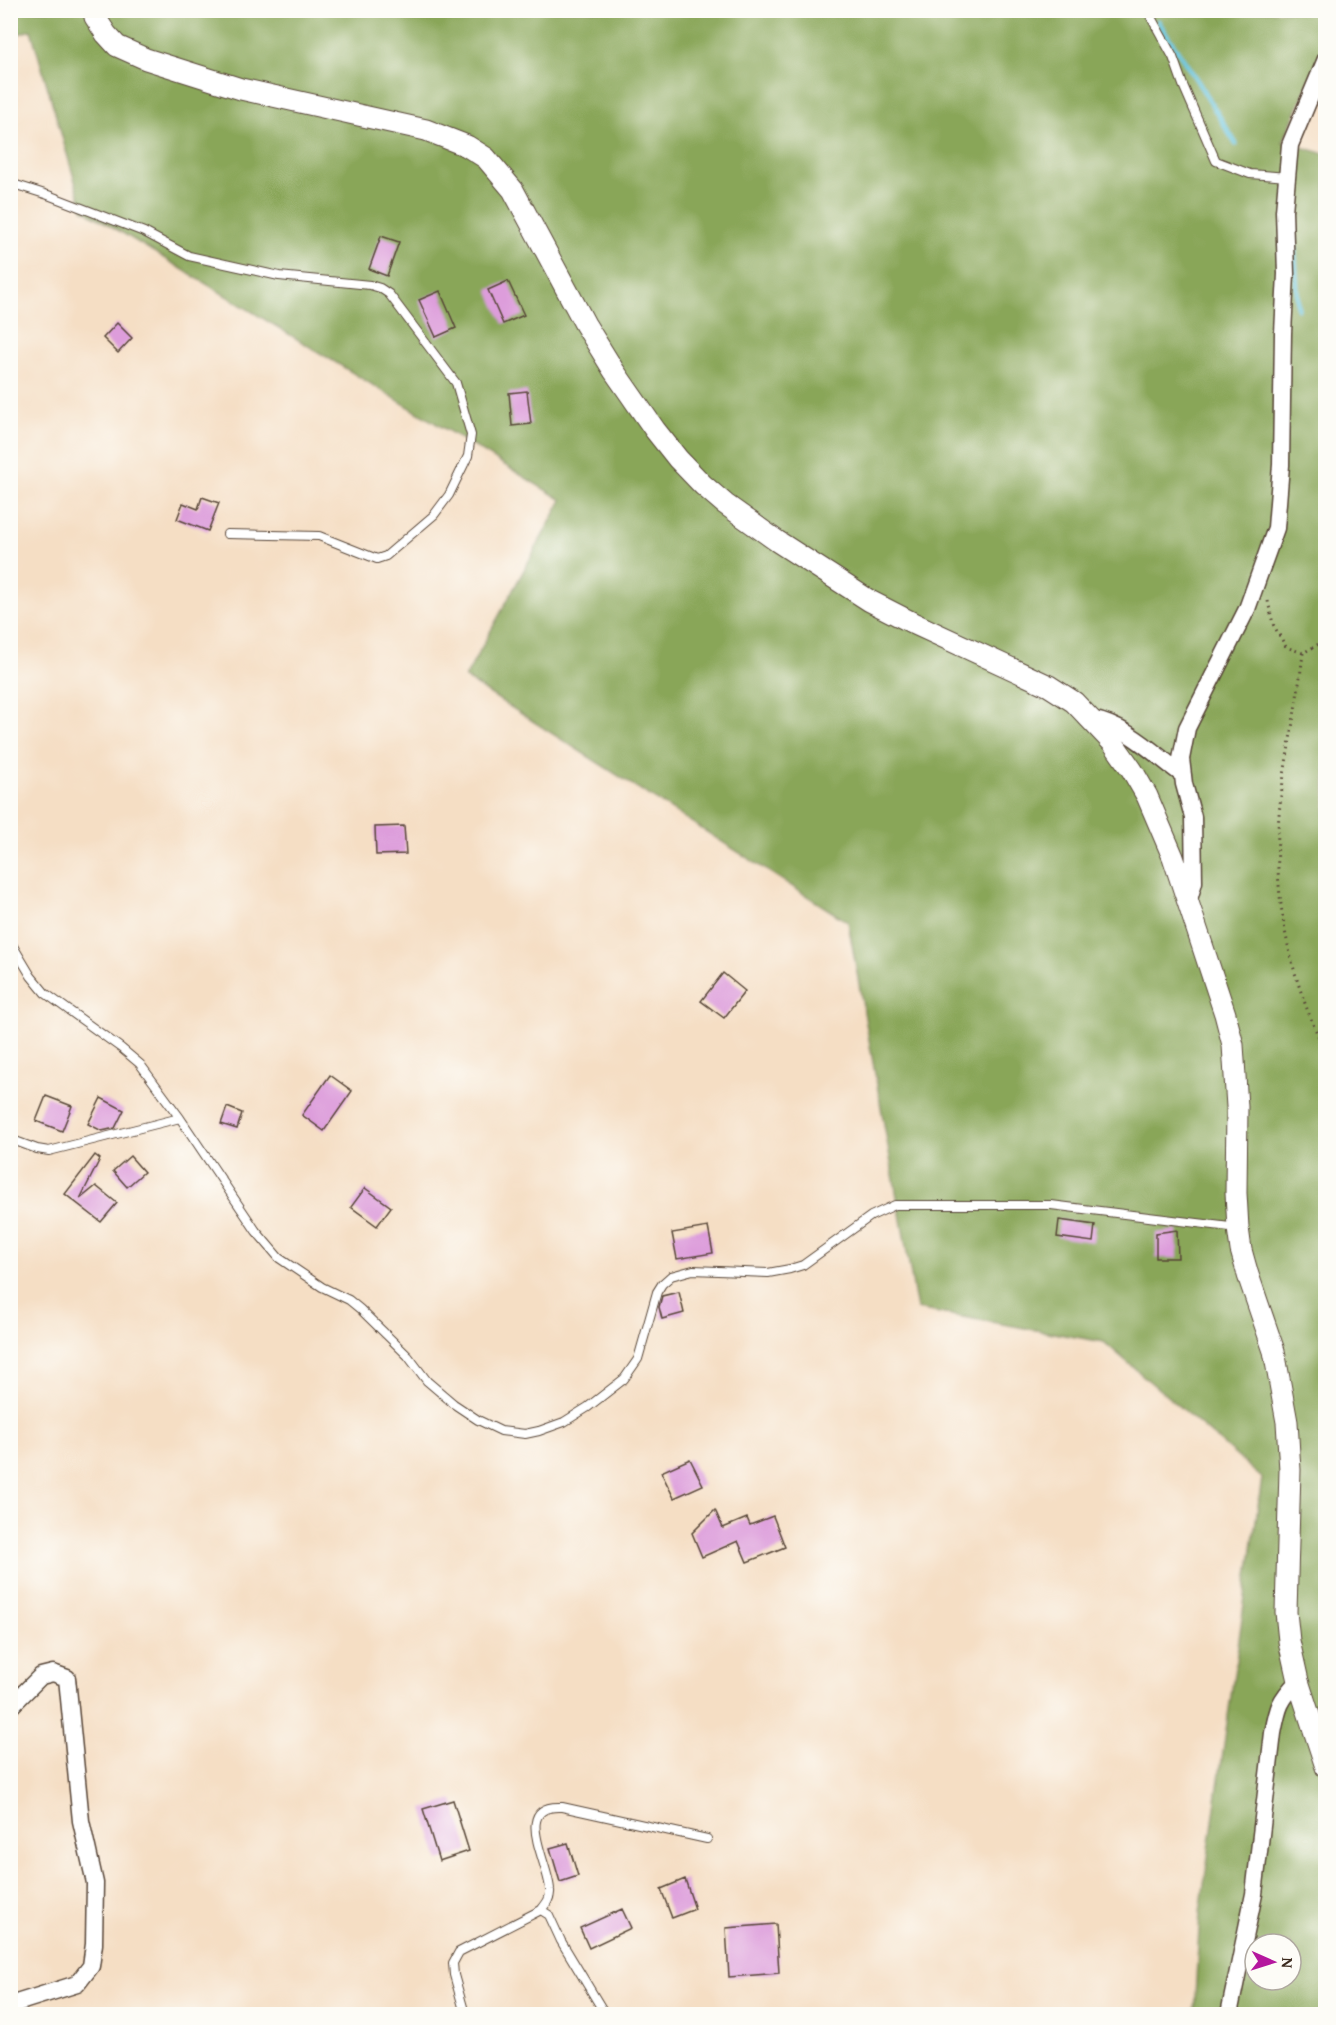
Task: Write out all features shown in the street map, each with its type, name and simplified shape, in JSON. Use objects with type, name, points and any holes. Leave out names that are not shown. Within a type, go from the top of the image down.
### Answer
[{"type":"street","points":[[94,10],[106,34],[117,46],[146,59],[241,89],[426,130],[467,146],[486,158],[513,190],[585,324],[614,371],[655,430],[703,485],[725,504],[777,541],[870,601],[1049,686],[1074,702],[1113,743],[1132,770],[1147,796],[1173,857],[1225,1014],[1233,1045],[1237,1107],[1236,1193],[1241,1250],[1274,1351],[1287,1422],[1290,1470],[1286,1612],[1289,1641],[1298,1681],[1326,1767]]},
{"type":"street","points":[[1188,903],[1194,882],[1194,817],[1181,759],[1187,728],[1247,609],[1276,528],[1283,394],[1286,274],[1284,211],[1290,145],[1326,59]]},
{"type":"street","points":[[1091,718],[1104,721],[1143,743],[1183,775]]},
{"type":"street","points":[[10,1707],[41,1676],[53,1673],[66,1677],[81,1821],[95,1883],[94,1944],[91,1966],[77,1984],[10,2005]]},
{"type":"street","points":[[1229,2014],[1254,1894],[1273,1733],[1283,1696],[1298,1681]]},
{"type":"lane","points":[[1147,10],[1173,57],[1216,160],[1250,174],[1287,177]]},
{"type":"lane","points":[[10,183],[144,232],[189,256],[279,276],[359,283],[380,288],[389,294],[456,382],[471,435],[468,456],[449,495],[434,515],[386,556],[377,559],[319,536],[227,534]]},
{"type":"lane","points":[[10,941],[37,985],[45,993],[140,1064],[180,1118],[256,1231],[279,1258],[322,1287],[349,1300],[408,1356],[426,1381],[454,1404],[501,1431],[525,1434],[564,1422],[624,1379],[638,1359],[657,1292],[671,1276],[693,1270],[768,1273],[803,1265],[871,1216],[895,1205],[1051,1205],[1238,1228]]},
{"type":"lane","points":[[10,1138],[37,1149],[49,1151],[180,1118]]},
{"type":"lane","points":[[465,2014],[454,1975],[453,1963],[459,1952],[541,1911],[548,1902],[550,1890],[535,1830],[535,1819],[543,1809],[551,1806],[562,1807],[707,1839]]},
{"type":"lane","points":[[541,1911],[549,1915],[561,1941],[605,2014]]},
{"type":"path","points":[[1266,592],[1273,624],[1286,646],[1303,653]]},
{"type":"path","points":[[1303,653],[1326,640]]},
{"type":"path","points":[[1303,653],[1282,790],[1277,864],[1286,943],[1309,1018],[1326,1053]]},
{"type":"green space","points":[[11,10],[1325,11],[1325,44],[1283,142],[1326,154],[1325,2014],[1194,2014],[1200,1913],[1262,1478],[1104,1342],[917,1309],[848,922],[465,678],[562,500],[83,209],[31,30],[11,36]]},
{"type":"building","points":[[381,236],[399,242],[387,276],[369,269]]},
{"type":"building","points":[[508,281],[524,315],[503,324],[488,290]]},
{"type":"building","points":[[440,291],[456,328],[436,337],[419,300]]},
{"type":"building","points":[[117,323],[132,338],[118,353],[103,338]]},
{"type":"building","points":[[527,391],[531,424],[512,426],[509,393]]},
{"type":"building","points":[[202,497],[219,503],[208,531],[177,519],[183,503],[198,509]]},
{"type":"building","points":[[404,826],[406,854],[376,855],[375,827]]},
{"type":"building","points":[[723,973],[745,991],[724,1018],[701,1001]]},
{"type":"building","points":[[330,1075],[352,1091],[324,1131],[302,1115]]},
{"type":"building","points":[[46,1096],[72,1106],[62,1131],[36,1121]]},
{"type":"building","points":[[101,1098],[124,1110],[115,1128],[102,1131],[88,1124]]},
{"type":"building","points":[[227,1107],[242,1113],[237,1129],[221,1124]]},
{"type":"building","points":[[95,1155],[100,1159],[80,1199],[96,1186],[117,1203],[101,1222],[65,1194]]},
{"type":"building","points":[[130,1156],[144,1172],[127,1187],[113,1171]]},
{"type":"building","points":[[365,1188],[391,1207],[377,1226],[351,1207]]},
{"type":"building","points":[[1059,1220],[1095,1225],[1093,1242],[1057,1237]]},
{"type":"building","points":[[708,1227],[713,1253],[677,1259],[672,1233]]},
{"type":"building","points":[[1177,1230],[1178,1258],[1156,1258],[1156,1233]]},
{"type":"building","points":[[679,1292],[684,1313],[662,1319],[659,1307],[662,1296]]},
{"type":"building","points":[[690,1459],[703,1485],[674,1498],[661,1472]]},
{"type":"building","points":[[715,1510],[723,1528],[747,1518],[750,1525],[773,1516],[785,1547],[747,1562],[738,1541],[702,1557],[692,1533]]},
{"type":"building","points":[[453,1800],[469,1851],[439,1861],[423,1809]]},
{"type":"building","points":[[568,1843],[578,1876],[560,1882],[550,1848]]},
{"type":"building","points":[[685,1879],[695,1909],[672,1918],[661,1889]]},
{"type":"building","points":[[622,1909],[631,1928],[589,1948],[580,1928]]},
{"type":"building","points":[[776,1924],[779,1973],[729,1977],[726,1928]]},
{"type":"waterway","points":[[1158,21],[1236,144]]},
{"type":"waterway","points":[[1294,241],[1298,309]]}]
